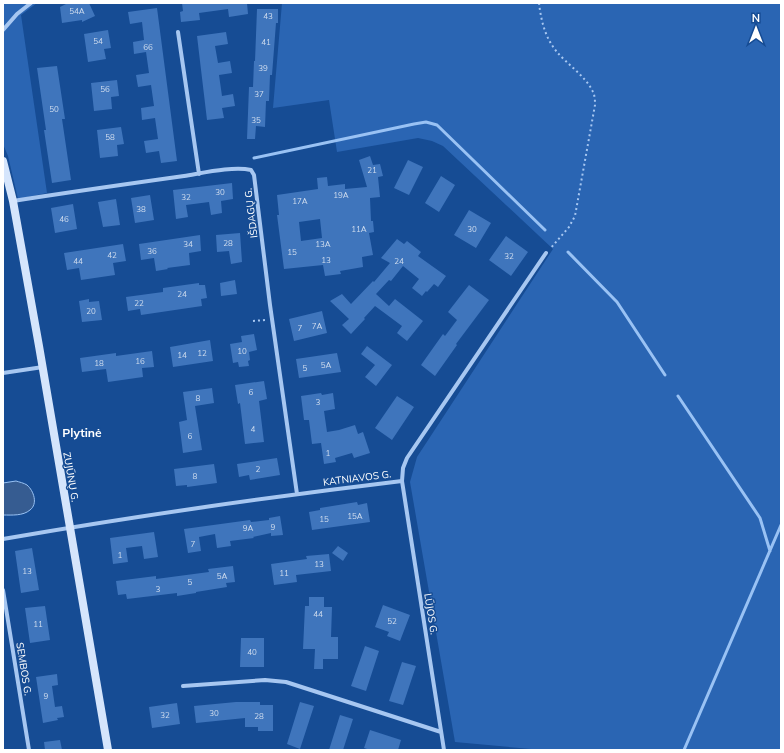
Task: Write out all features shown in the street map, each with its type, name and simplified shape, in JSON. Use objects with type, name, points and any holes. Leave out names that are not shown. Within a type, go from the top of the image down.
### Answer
[{"type":"main road","name":"ZUJŪNŲ G.","points":[[3,161],[13,201],[108,750]]},
{"type":"street","points":[[3,30],[17,14],[31,3]]},
{"type":"street","points":[[178,32],[199,174]]},
{"type":"street","name":"IŠDAGŲ G.","points":[[13,201],[85,189],[243,168],[251,170],[254,175],[296,494]]},
{"type":"street","name":"KATNIAVOS G.","points":[[70,527],[296,494],[402,481],[403,468],[407,458],[546,253]]},
{"type":"street","points":[[3,373],[42,367]]},
{"type":"street","name":"LŪJOS G.","points":[[402,481],[444,750]]},
{"type":"street","points":[[3,538],[70,527]]},
{"type":"street","name":"SEMBOS G.","points":[[3,590],[29,750]]},
{"type":"street","points":[[183,686],[265,680],[286,682],[441,732]]},
{"type":"path","points":[[539,3],[544,29],[556,51],[588,84],[595,97],[595,105],[575,216],[568,227],[546,253]]},
{"type":"path","points":[[253,321],[272,319]]},
{"type":"shaded area","points":[[3,3],[37,3],[21,15],[47,193],[18,199],[8,156],[3,144]]},
{"type":"shaded area","points":[[282,3],[781,3],[781,750],[531,750],[455,742],[410,482],[417,457],[553,249],[443,146],[432,141],[418,138],[337,152],[329,100],[273,108]]},
{"type":"shaded area","points":[[16,481],[26,484],[33,494],[34,504],[27,512],[17,515],[3,515],[3,483]]},
{"type":"building","points":[[68,3],[89,3],[95,16],[82,22],[82,20],[62,23],[60,7]]},
{"type":"building","points":[[182,3],[247,3],[248,14],[229,17],[228,9],[199,13],[200,20],[181,22],[180,12],[183,11]]},
{"type":"building","points":[[157,8],[177,161],[161,163],[159,151],[146,153],[144,141],[158,139],[155,118],[142,120],[141,108],[154,106],[151,85],[138,87],[136,75],[149,73],[146,52],[134,54],[133,42],[144,40],[142,22],[130,24],[128,12]]},
{"type":"building","points":[[257,9],[278,9],[278,23],[276,23],[272,75],[270,75],[269,101],[266,101],[265,127],[256,126],[255,139],[247,139],[249,87],[253,87],[255,61]]},
{"type":"building","points":[[108,30],[111,48],[104,49],[106,59],[88,62],[84,34]]},
{"type":"building","points":[[226,32],[228,44],[215,46],[218,63],[230,61],[232,73],[219,75],[222,96],[233,94],[235,106],[222,108],[224,118],[207,120],[197,36]]},
{"type":"building","points":[[57,66],[65,119],[62,119],[71,180],[52,183],[37,68]]},
{"type":"building","points":[[117,80],[119,96],[111,97],[112,109],[94,111],[91,83]]},
{"type":"building","points":[[121,127],[124,144],[117,145],[118,156],[100,158],[97,130]]},
{"type":"building","points":[[370,156],[373,165],[380,164],[383,176],[378,177],[380,197],[370,198],[371,221],[373,221],[374,232],[369,233],[373,255],[362,257],[363,267],[340,271],[341,274],[325,276],[323,265],[284,269],[277,215],[279,215],[277,195],[318,189],[317,178],[327,177],[328,186],[345,184],[345,189],[367,187],[359,160]],"holes":[[[320,219],[322,238],[301,241],[299,222]]]},
{"type":"building","points":[[408,160],[423,167],[409,195],[394,188]]},
{"type":"building","points":[[441,176],[455,185],[439,212],[425,203]]},
{"type":"building","points":[[232,183],[233,199],[221,201],[222,213],[211,215],[209,202],[186,205],[188,217],[176,219],[173,190]]},
{"type":"building","points":[[150,195],[154,220],[135,223],[131,198]]},
{"type":"building","points":[[116,199],[120,225],[103,227],[98,202]]},
{"type":"building","points":[[73,204],[77,229],[55,233],[51,208]]},
{"type":"building","points":[[469,210],[491,223],[476,248],[454,235]]},
{"type":"building","points":[[240,233],[242,262],[231,264],[229,251],[217,252],[216,235]]},
{"type":"building","points":[[200,235],[201,251],[189,253],[190,265],[156,271],[154,258],[141,260],[139,244]]},
{"type":"building","points":[[506,236],[528,252],[511,276],[489,260]]},
{"type":"building","points":[[397,239],[404,244],[407,241],[421,252],[418,256],[446,276],[438,287],[434,284],[422,296],[412,288],[419,279],[403,266],[391,281],[389,280],[376,294],[389,306],[395,299],[423,321],[407,341],[397,333],[402,326],[375,306],[351,334],[342,325],[349,319],[330,301],[342,294],[351,304],[373,281],[374,282],[390,263],[381,258]]},
{"type":"building","points":[[123,244],[126,261],[113,263],[115,275],[81,280],[79,268],[67,270],[64,253]]},
{"type":"building","points":[[235,280],[237,294],[221,296],[220,283]]},
{"type":"building","points":[[199,283],[199,285],[205,285],[207,298],[201,299],[202,306],[141,315],[140,309],[128,311],[126,297],[163,292],[163,288]]},
{"type":"building","points":[[469,285],[489,300],[456,344],[457,345],[435,376],[421,365],[443,334],[445,336],[457,320],[448,312]]},
{"type":"building","points":[[89,299],[89,302],[99,301],[102,320],[82,322],[79,301]]},
{"type":"building","points":[[322,311],[327,333],[294,341],[289,319]]},
{"type":"building","points":[[254,334],[257,350],[249,352],[249,366],[239,367],[238,362],[233,363],[230,344],[242,342],[241,336]]},
{"type":"building","points":[[210,340],[213,361],[173,367],[170,347]]},
{"type":"building","points":[[367,346],[392,365],[376,386],[365,377],[375,365],[361,354]]},
{"type":"building","points":[[152,351],[154,367],[142,368],[143,377],[108,382],[106,369],[82,372],[80,358],[116,353],[116,356]]},
{"type":"building","points":[[337,353],[341,372],[299,378],[296,359]]},
{"type":"building","points":[[264,381],[267,399],[259,401],[264,442],[245,444],[240,403],[238,404],[235,385]]},
{"type":"building","points":[[212,388],[214,403],[195,406],[202,450],[183,453],[179,422],[187,420],[183,392]]},
{"type":"building","points":[[321,393],[322,395],[333,393],[335,409],[324,411],[327,432],[355,425],[358,434],[363,432],[370,453],[354,458],[352,453],[335,458],[336,462],[324,464],[321,443],[312,444],[309,420],[304,420],[301,396]]},
{"type":"building","points":[[397,396],[414,407],[392,440],[375,428]]},
{"type":"building","points":[[277,458],[280,475],[250,480],[249,475],[239,477],[237,464]]},
{"type":"building","points":[[214,464],[217,483],[187,487],[187,485],[176,486],[174,469]]},
{"type":"building","points":[[357,502],[358,505],[367,503],[370,522],[312,530],[309,512],[320,510],[320,508]]},
{"type":"building","points":[[280,516],[283,535],[271,536],[271,533],[253,537],[254,538],[230,541],[231,546],[217,548],[215,534],[199,537],[201,551],[188,553],[184,529],[250,520],[251,522],[269,520],[269,518]]},
{"type":"building","points":[[154,532],[158,557],[144,559],[142,546],[126,548],[128,562],[113,564],[110,538]]},
{"type":"building","points":[[338,546],[348,553],[343,561],[332,553]]},
{"type":"building","points":[[32,548],[39,590],[21,593],[15,551]]},
{"type":"building","points":[[329,554],[331,571],[296,575],[297,582],[274,585],[271,564],[307,559],[306,556]]},
{"type":"building","points":[[233,566],[235,582],[226,583],[227,587],[177,596],[177,593],[127,599],[126,594],[118,595],[116,581],[156,576],[156,579],[209,572],[208,569]]},
{"type":"building","points":[[309,597],[324,597],[324,607],[332,607],[331,637],[338,637],[338,659],[323,659],[323,669],[314,669],[315,649],[303,649],[305,606],[309,606]]},
{"type":"building","points":[[383,605],[410,615],[400,641],[387,636],[389,632],[375,627]]},
{"type":"building","points":[[45,606],[50,640],[30,643],[25,608]]},
{"type":"building","points":[[241,638],[264,638],[264,667],[240,667]]},
{"type":"building","points":[[365,646],[379,651],[366,691],[351,686]]},
{"type":"building","points":[[402,662],[416,666],[403,705],[389,701]]},
{"type":"building","points":[[57,674],[58,685],[52,686],[55,707],[62,706],[64,717],[57,718],[58,720],[43,723],[36,677]]},
{"type":"building","points":[[236,702],[260,702],[260,705],[273,705],[273,731],[258,731],[258,727],[245,727],[245,718],[196,723],[194,706]]},
{"type":"building","points":[[300,702],[314,706],[300,749],[287,744]]},
{"type":"building","points":[[177,703],[180,724],[152,728],[149,707]]},
{"type":"building","points":[[340,715],[353,719],[343,750],[329,750]]},
{"type":"building","points":[[370,730],[401,740],[398,750],[370,750],[364,748]]},
{"type":"building","points":[[60,740],[62,750],[45,750],[44,742]]},
{"type":"waterway","points":[[254,158],[426,122],[437,125],[545,230]]},
{"type":"waterway","points":[[568,252],[617,302],[665,375]]},
{"type":"waterway","points":[[678,396],[760,518],[770,551]]},
{"type":"waterway","points":[[684,750],[781,525]]},
{"type":"district","name":"Plytinė","points":[[82,432]]}]
